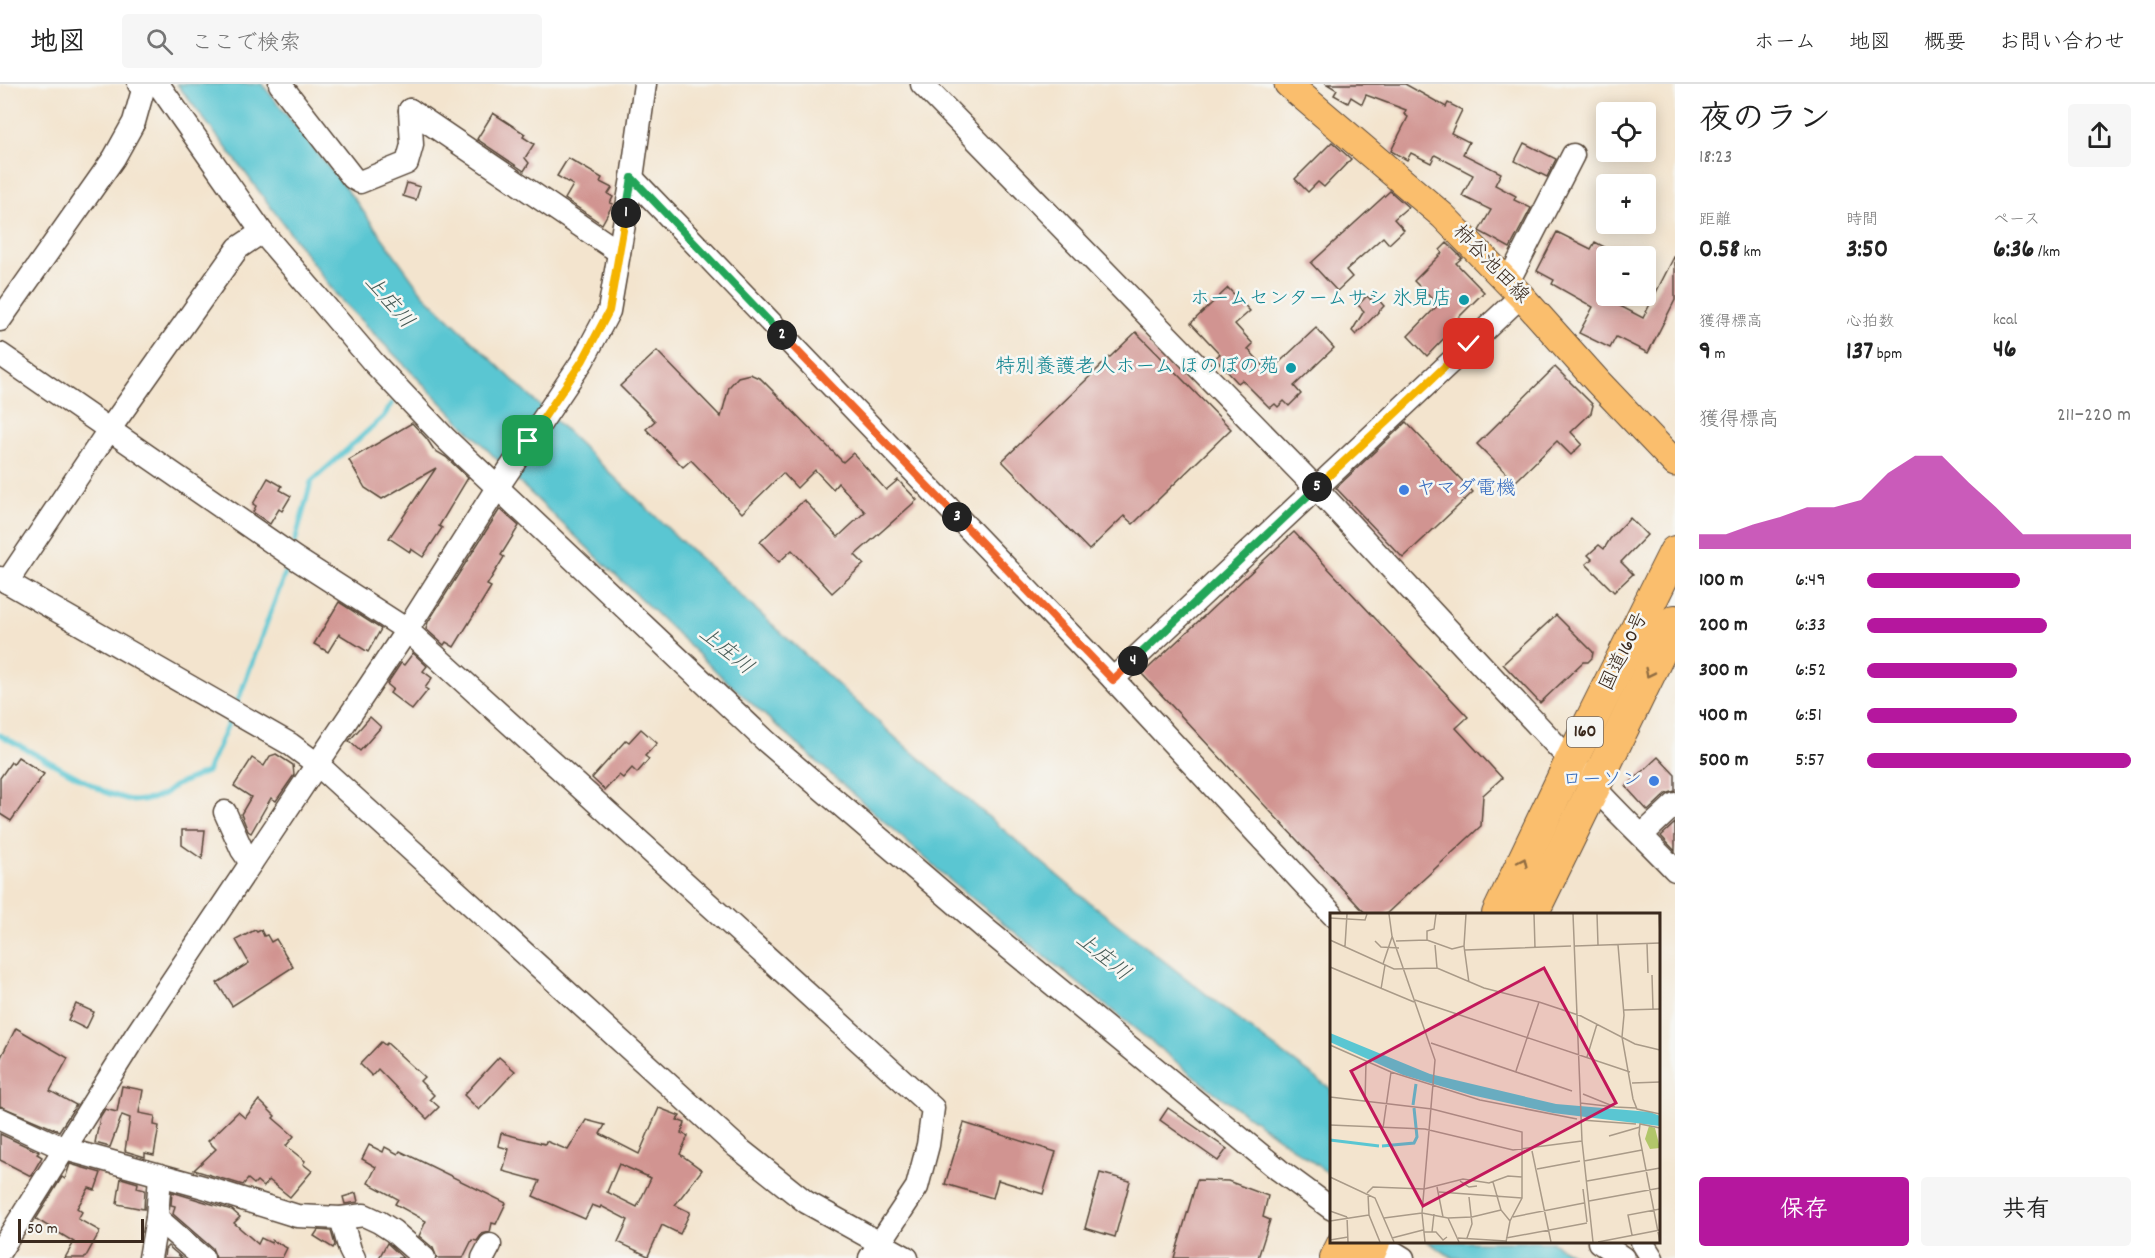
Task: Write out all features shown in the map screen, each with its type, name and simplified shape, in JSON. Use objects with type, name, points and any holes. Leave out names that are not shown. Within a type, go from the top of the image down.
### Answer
[{"type":"highway","name":"国道160号","points":[[1499,913],[1571,761],[1675,552]]},
{"type":"highway","name":"国道160号","points":[[1533,913],[1675,621]]},
{"type":"highway","points":[[1336,1258],[1344,1243]]},
{"type":"highway","points":[[1366,1258],[1375,1243]]},
{"type":"main road","name":"柿谷池田線","points":[[1288,84],[1443,216],[1675,463]]},
{"type":"street","points":[[0,320],[114,158],[134,122],[144,90],[139,84]]},
{"type":"street","points":[[158,84],[262,232],[373,362],[446,439],[497,488],[776,750],[998,939],[1279,1170],[1330,1208]]},
{"type":"street","points":[[280,84],[353,178],[360,182],[407,163],[412,146],[410,110],[619,252]]},
{"type":"street","points":[[0,1251],[136,1035],[407,630],[497,488],[583,360],[609,311],[632,178],[645,84]]},
{"type":"street","points":[[922,84],[1316,488],[1571,761],[1592,788],[1675,870]]},
{"type":"street","points":[[1113,680],[1316,488],[1514,289],[1573,155]]},
{"type":"street","points":[[632,178],[1113,680],[1330,913]]},
{"type":"street","points":[[262,232],[238,248],[3,580],[290,744],[317,764],[737,1148],[806,1202],[874,1250],[907,1258]]},
{"type":"street","points":[[0,354],[295,558],[407,630],[933,1108],[928,1145],[917,1186],[874,1250]]},
{"type":"street","points":[[1642,835],[1675,804]]},
{"type":"street","points":[[225,812],[242,850],[251,863]]},
{"type":"street","points":[[0,1119],[65,1149],[297,1216],[341,1218],[364,1215],[403,1238],[424,1258]]},
{"type":"street","points":[[150,1258],[157,1218],[160,1175]]},
{"type":"street","points":[[157,1218],[203,1258]]},
{"type":"street","points":[[341,1218],[354,1258]]},
{"type":"street","points":[[1378,1243],[1403,1258]]},
{"type":"street","points":[[1600,1243],[1623,1258]]},
{"type":"street","points":[[1643,1243],[1652,1258]]},
{"type":"water","name":"上庄川","points":[[177,84],[262,84],[355,200],[423,294],[679,539],[898,740],[1085,899],[1267,1042],[1330,1088],[1330,1174],[1214,1092],[952,882],[722,677],[518,481],[338,297]]},
{"type":"water","points":[[1430,1243],[1554,1243],[1578,1258],[1453,1258]]},
{"type":"building","points":[[1327,84],[1405,84],[1446,107],[1448,103],[1462,110],[1451,133],[1469,142],[1463,154],[1501,173],[1495,185],[1516,196],[1514,200],[1531,208],[1510,248],[1479,231],[1491,210],[1462,196],[1473,175],[1435,155],[1431,163],[1411,153],[1407,160],[1391,151],[1408,117],[1404,114],[1406,110],[1366,95],[1362,104],[1351,97],[1348,103],[1334,95],[1337,90]]},
{"type":"building","points":[[493,113],[525,134],[523,137],[534,144],[525,158],[529,163],[524,171],[477,139]]},
{"type":"building","points":[[1332,142],[1351,159],[1324,187],[1318,182],[1308,192],[1295,179]]},
{"type":"building","points":[[1524,143],[1556,159],[1547,177],[1515,161]]},
{"type":"building","points":[[568,158],[602,178],[600,182],[612,188],[608,194],[613,197],[610,203],[613,204],[602,224],[565,199],[573,185],[557,176]]},
{"type":"building","points":[[407,183],[420,187],[416,200],[403,196]]},
{"type":"building","points":[[1390,191],[1408,207],[1394,219],[1404,230],[1389,244],[1383,237],[1346,270],[1352,277],[1337,291],[1311,263]]},
{"type":"building","points":[[1557,232],[1591,249],[1595,242],[1603,246],[1596,246],[1596,306],[1620,306],[1643,318],[1649,306],[1656,306],[1656,292],[1675,255],[1675,300],[1648,353],[1616,337],[1610,348],[1579,333],[1593,307],[1552,284],[1554,280],[1537,271]]},
{"type":"building","points":[[1447,243],[1462,258],[1456,263],[1484,292],[1447,329],[1450,332],[1427,356],[1408,336],[1438,305],[1414,281],[1442,253],[1440,250]]},
{"type":"building","points":[[1228,288],[1250,311],[1235,324],[1253,344],[1248,349],[1269,372],[1316,328],[1334,348],[1294,386],[1301,394],[1289,406],[1284,401],[1278,407],[1275,404],[1270,408],[1242,380],[1238,383],[1215,358],[1220,354],[1191,323]]},
{"type":"building","points":[[1374,295],[1384,306],[1356,335],[1352,331],[1364,311],[1358,305],[1367,296],[1371,300]]},
{"type":"building","name":"ホームセンタームサシ 氷見店","points":[[1136,332],[1231,429],[1133,524],[1124,516],[1089,550],[1002,461]]},
{"type":"building","points":[[657,351],[721,417],[729,387],[738,377],[750,374],[761,379],[843,462],[853,453],[886,490],[898,480],[917,500],[855,555],[864,564],[832,593],[792,550],[779,562],[760,542],[804,500],[838,537],[865,512],[838,483],[833,489],[815,470],[797,488],[783,473],[742,513],[691,460],[683,467],[646,429],[655,421],[620,386]]},
{"type":"building","points":[[1555,367],[1593,405],[1591,413],[1571,432],[1582,444],[1571,455],[1557,441],[1515,482],[1477,444]]},
{"type":"building","name":"ヤマダ電機","points":[[1406,422],[1473,492],[1403,558],[1336,488]]},
{"type":"building","points":[[412,423],[434,450],[446,457],[468,478],[439,526],[442,528],[423,557],[411,549],[410,552],[389,538],[436,468],[382,499],[365,488],[349,460]]},
{"type":"building","points":[[268,478],[282,486],[280,490],[291,496],[282,511],[279,509],[270,524],[253,512],[256,506],[253,504]]},
{"type":"building","points":[[500,509],[519,526],[501,555],[504,557],[487,585],[491,587],[454,647],[446,642],[444,645],[426,629],[428,622]]},
{"type":"building","points":[[1630,518],[1647,535],[1621,562],[1633,574],[1614,592],[1586,564],[1592,559],[1588,555],[1599,545],[1604,549],[1610,539]]},
{"type":"building","points":[[1294,532],[1468,717],[1456,728],[1502,778],[1483,795],[1481,826],[1387,913],[1365,913],[1142,674]]},
{"type":"building","points":[[339,602],[381,629],[368,652],[339,634],[328,652],[314,644]]},
{"type":"building","points":[[1556,615],[1593,652],[1592,658],[1588,662],[1583,662],[1540,703],[1503,664]]},
{"type":"building","points":[[413,653],[427,666],[423,671],[432,678],[425,688],[428,690],[412,710],[390,693],[393,689],[387,684],[401,663],[404,665]]},
{"type":"building","points":[[370,717],[381,727],[360,751],[349,741]]},
{"type":"building","points":[[641,729],[657,743],[645,756],[649,759],[637,773],[632,768],[623,778],[619,775],[605,790],[592,778],[626,740],[629,742]]},
{"type":"building","points":[[276,754],[293,765],[294,775],[276,801],[271,798],[251,833],[241,814],[251,797],[234,786],[252,758],[264,766],[270,756]]},
{"type":"building","points":[[18,757],[44,774],[11,821],[0,814],[0,778],[11,762],[13,764]]},
{"type":"building","name":"ローソン","points":[[1658,757],[1675,775],[1675,791],[1666,794],[1648,811],[1626,787]]},
{"type":"building","points":[[1675,823],[1675,851],[1661,836]]},
{"type":"building","points":[[182,830],[205,830],[202,859],[182,845]]},
{"type":"building","points":[[255,930],[257,932],[261,930],[271,942],[276,939],[293,967],[232,1006],[217,983],[249,963],[236,940]]},
{"type":"building","points":[[76,1004],[94,1012],[86,1029],[68,1020]]},
{"type":"building","points":[[16,1028],[68,1058],[50,1091],[76,1105],[59,1131],[0,1106],[0,1059]]},
{"type":"building","points":[[381,1042],[385,1045],[387,1043],[424,1077],[420,1081],[434,1095],[430,1099],[439,1107],[427,1119],[378,1069],[372,1076],[360,1064]]},
{"type":"building","points":[[499,1057],[515,1071],[479,1110],[464,1095]]},
{"type":"building","points":[[122,1086],[143,1090],[139,1113],[155,1116],[154,1125],[159,1126],[154,1155],[145,1153],[145,1157],[125,1151],[130,1118],[122,1115],[110,1147],[95,1143],[100,1117],[105,1109],[117,1112]]},
{"type":"building","points":[[259,1100],[275,1116],[273,1118],[294,1136],[286,1146],[305,1161],[303,1164],[312,1171],[290,1197],[269,1180],[264,1187],[257,1181],[254,1184],[248,1179],[243,1185],[194,1170],[216,1149],[208,1141],[238,1112],[245,1118]]},
{"type":"building","points":[[659,1108],[680,1116],[677,1120],[685,1123],[681,1133],[688,1136],[680,1154],[702,1170],[675,1205],[690,1212],[680,1234],[662,1225],[648,1256],[618,1242],[628,1220],[601,1206],[600,1208],[592,1205],[585,1219],[533,1196],[540,1181],[503,1171],[509,1149],[498,1146],[501,1133],[545,1144],[546,1141],[568,1150],[586,1120],[605,1125],[600,1134],[639,1154]],"holes":[[[619,1164],[651,1178],[637,1207],[607,1192]]]},
{"type":"building","points":[[1168,1108],[1227,1149],[1218,1161],[1160,1120]]},
{"type":"building","points":[[964,1123],[1056,1152],[1043,1194],[998,1180],[993,1198],[945,1184]]},
{"type":"building","points":[[0,1134],[39,1152],[37,1154],[42,1157],[31,1176],[0,1160]]},
{"type":"building","points":[[369,1145],[383,1152],[385,1147],[398,1154],[400,1151],[506,1203],[496,1224],[492,1223],[490,1232],[482,1234],[477,1241],[472,1240],[463,1258],[437,1258],[433,1248],[419,1236],[426,1221],[395,1204],[398,1199],[368,1183],[376,1167],[362,1159]]},
{"type":"building","points":[[70,1164],[101,1173],[95,1190],[89,1188],[77,1208],[82,1212],[78,1219],[100,1231],[85,1258],[65,1258],[74,1242],[36,1219],[62,1177],[65,1179]]},
{"type":"building","points":[[1100,1173],[1130,1181],[1115,1237],[1085,1228]]},
{"type":"building","points":[[121,1178],[138,1183],[137,1188],[145,1190],[144,1209],[117,1204]]},
{"type":"building","points":[[1197,1180],[1228,1181],[1268,1196],[1263,1217],[1270,1220],[1258,1258],[1174,1258]]},
{"type":"building","points":[[172,1192],[232,1210],[240,1217],[234,1223],[258,1244],[261,1238],[271,1243],[272,1240],[287,1248],[282,1258],[216,1258],[212,1248],[173,1214],[175,1206],[171,1205]]},
{"type":"building","points":[[356,1193],[358,1202],[345,1204],[343,1197]]},
{"type":"building","points":[[318,1230],[331,1231],[335,1245],[333,1248],[314,1236]]},
{"type":"building","points":[[387,1243],[403,1258],[379,1258]]},
{"type":"building","points":[[168,1246],[182,1258],[164,1258],[165,1249]]},
{"type":"waterway","points":[[295,542],[311,482],[383,417],[392,404]]},
{"type":"waterway","points":[[236,706],[290,560]]},
{"type":"waterway","points":[[0,735],[107,793],[133,801],[152,799],[164,794],[174,786],[207,772],[231,717]]},
{"type":"place","name":"ホームセンタームサシ 氷見店","points":[[1464,300]]},
{"type":"place","name":"特別養護老人ホーム ほのぼの苑","points":[[1291,368]]},
{"type":"place","name":"ヤマダ電機","points":[[1404,490]]},
{"type":"place","name":"ローソン","points":[[1654,781]]},
{"type":"route","points":[[528,441],[583,360],[609,311],[632,178],[1113,680],[1469,344]]}]
